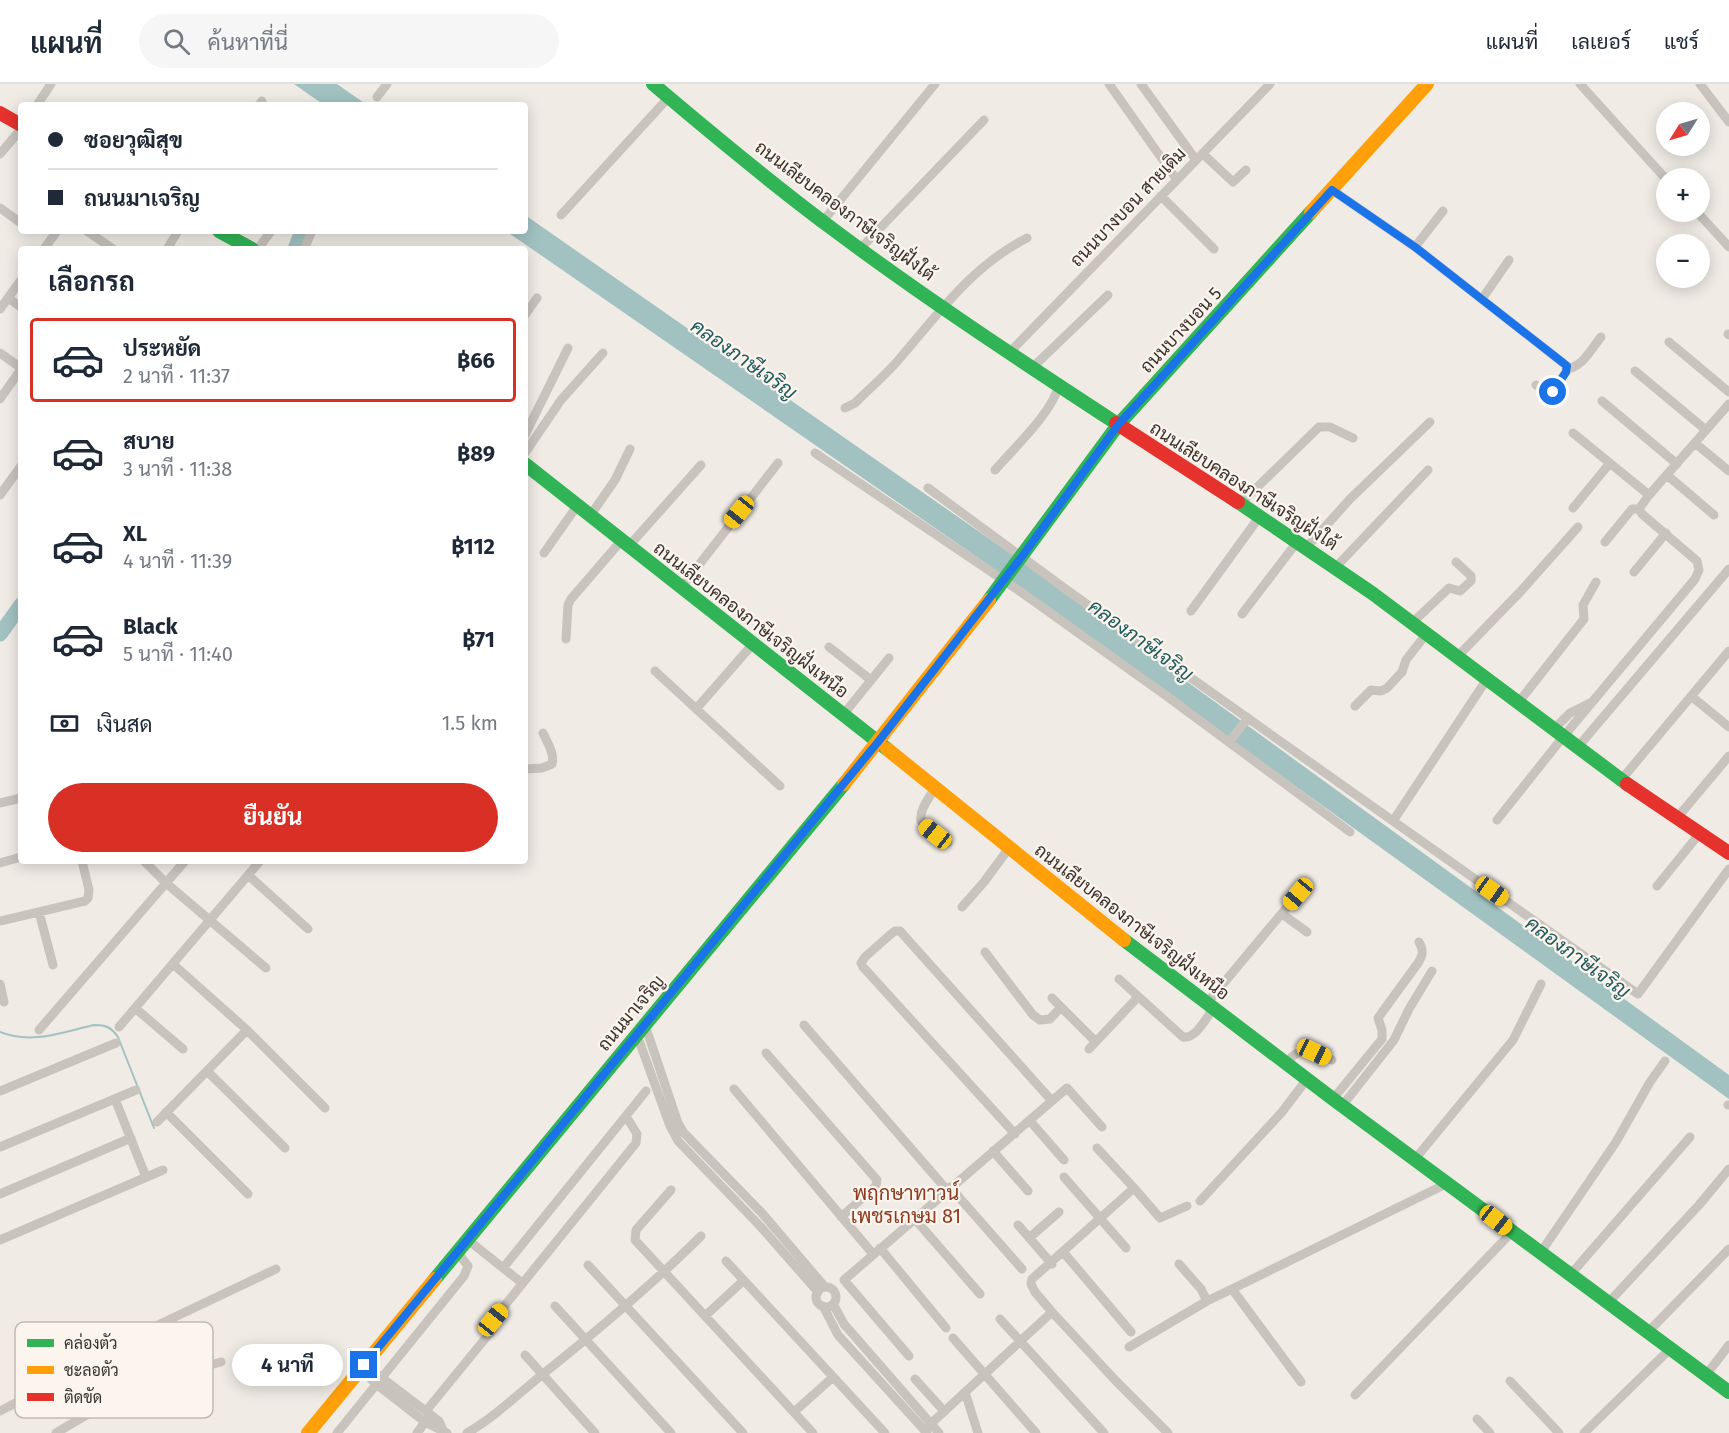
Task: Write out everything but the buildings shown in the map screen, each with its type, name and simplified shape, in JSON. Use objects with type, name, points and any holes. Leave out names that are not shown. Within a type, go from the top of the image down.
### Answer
[{"type":"main road","name":"ถนนเลียบคลองภาษีเจริญฝั่งใต้","points":[[653,84],[860,249],[1032,368],[1335,567],[1413,622],[1621,780],[1729,853]]},
{"type":"main road","name":"ถนนบางบอน 5","points":[[979,614],[1118,425],[1427,84]]},
{"type":"main road","points":[[0,113],[18,125]]},
{"type":"main road","points":[[224,234],[246,246]]},
{"type":"main road","name":"ถนนเลียบคลองภาษีเจริญฝั่งเหนือ","points":[[528,466],[1210,1006],[1729,1392]]},
{"type":"main road","name":"ถนนมาเจริญ","points":[[308,1433],[878,742],[979,614]]},
{"type":"street","points":[[39,102],[51,84]]},
{"type":"street","points":[[377,97],[387,84]]},
{"type":"street","points":[[823,221],[935,84]]},
{"type":"street","points":[[1109,84],[1178,180]]},
{"type":"street","points":[[1141,84],[1199,157],[1233,182],[1246,170]]},
{"type":"street","name":"ถนนบางบอน สายเดิม","points":[[1009,352],[1270,84]]},
{"type":"street","points":[[1580,84],[1656,168]]},
{"type":"street","points":[[1700,84],[1729,122]]},
{"type":"street","points":[[561,215],[669,97]]},
{"type":"street","points":[[860,249],[984,120]]},
{"type":"street","points":[[0,154],[18,131]]},
{"type":"street","points":[[1332,190],[1415,247],[1567,366],[1551,393],[1536,385]]},
{"type":"street","points":[[1161,196],[1214,249]]},
{"type":"street","points":[[0,208],[18,221]]},
{"type":"street","points":[[1415,247],[1443,211]]},
{"type":"street","points":[[1706,222],[1729,247]]},
{"type":"street","points":[[91,234],[109,246]]},
{"type":"street","points":[[845,408],[855,403],[901,357],[942,307],[998,255],[1027,238]]},
{"type":"street","points":[[1482,299],[1509,260]]},
{"type":"street","points":[[0,309],[18,284]]},
{"type":"street","points":[[1032,368],[1107,295]]},
{"type":"street","points":[[8,298],[18,305]]},
{"type":"street","points":[[528,311],[537,298]]},
{"type":"street","points":[[1566,369],[1573,369],[1582,362],[1601,337]]},
{"type":"street","points":[[1669,342],[1729,392]]},
{"type":"street","points":[[528,429],[568,348]]},
{"type":"street","points":[[0,353],[18,366]]},
{"type":"street","points":[[528,449],[561,400],[603,353]]},
{"type":"street","points":[[1635,371],[1706,430]]},
{"type":"street","points":[[0,399],[18,372]]},
{"type":"street","points":[[994,470],[1046,411],[1059,385]]},
{"type":"street","points":[[1602,401],[1677,464]]},
{"type":"street","points":[[1639,509],[1706,430],[1727,409]]},
{"type":"street","points":[[1242,614],[1302,545],[1430,422]]},
{"type":"street","points":[[1240,504],[1319,427],[1330,427],[1353,438]]},
{"type":"street","points":[[1573,433],[1649,495]]},
{"type":"street","points":[[1695,443],[1729,471]]},
{"type":"street","points":[[590,516],[615,480],[630,449]]},
{"type":"street","points":[[815,453],[1018,590],[1230,741],[1350,832]]},
{"type":"street","points":[[681,588],[778,463]]},
{"type":"street","points":[[1573,508],[1610,463]]},
{"type":"street","points":[[566,639],[568,605],[571,599],[701,465]]},
{"type":"street","points":[[0,495],[18,470]]},
{"type":"street","points":[[1335,567],[1428,470]]},
{"type":"street","points":[[1666,476],[1713,515]]},
{"type":"street","points":[[928,488],[1246,720],[1638,994],[1729,869]]},
{"type":"street","points":[[544,553],[577,506]]},
{"type":"street","points":[[1497,820],[1558,734],[1593,702],[1695,579],[1699,570],[1697,561],[1639,509],[1632,509],[1605,542]]},
{"type":"street","points":[[1191,611],[1260,516]]},
{"type":"street","points":[[1458,656],[1521,591],[1578,527]]},
{"type":"street","points":[[1634,572],[1666,533]]},
{"type":"street","points":[[1413,622],[1449,588],[1460,591],[1471,581],[1471,576],[1456,562]]},
{"type":"street","points":[[1577,748],[1729,569]]},
{"type":"street","points":[[1518,703],[1584,619],[1582,604],[1596,582]]},
{"type":"street","points":[[1355,706],[1371,690],[1381,691],[1387,688],[1402,672],[1406,660],[1427,633]]},
{"type":"street","points":[[696,709],[752,645]]},
{"type":"street","points":[[829,647],[871,680]]},
{"type":"street","points":[[1621,780],[1729,651]]},
{"type":"street","points":[[843,715],[889,658]]},
{"type":"street","points":[[656,671],[780,786]]},
{"type":"street","points":[[1393,821],[1486,679]]},
{"type":"street","points":[[1691,696],[1729,727]]},
{"type":"street","points":[[1230,741],[1246,720]]},
{"type":"street","points":[[528,769],[550,766],[554,761],[543,733]]},
{"type":"street","points":[[1677,818],[1729,756]]},
{"type":"street","points":[[935,788],[923,808],[921,821],[948,843]]},
{"type":"street","points":[[0,803],[18,799]]},
{"type":"street","points":[[1657,886],[1700,833]]},
{"type":"street","points":[[962,907],[1009,848]]},
{"type":"street","points":[[0,862],[18,858]]},
{"type":"street","points":[[0,921],[88,898],[89,890],[83,864]]},
{"type":"street","points":[[147,864],[166,883],[266,968]]},
{"type":"street","points":[[39,1030],[182,864]]},
{"type":"street","points":[[119,1027],[257,864]]},
{"type":"street","points":[[248,875],[308,929]]},
{"type":"street","points":[[1119,979],[1180,1035],[1187,1038],[1193,1035],[1210,1006],[1298,894]]},
{"type":"street","points":[[39,912],[53,965]]},
{"type":"street","points":[[1282,914],[1307,932]]},
{"type":"street","points":[[1015,1134],[863,967],[861,963],[865,957],[895,931],[900,931],[1052,1101]]},
{"type":"street","points":[[1337,1102],[1382,1039],[1378,1018],[1423,954],[1423,948],[1419,942]]},
{"type":"street","points":[[985,952],[1033,1015],[1040,1020],[1050,1019],[1061,1007]]},
{"type":"street","points":[[172,964],[247,1030],[325,1108]]},
{"type":"street","points":[[1337,1102],[1394,1040],[1408,1009],[1432,971]]},
{"type":"street","points":[[0,984],[4,1002]]},
{"type":"street","points":[[1415,1159],[1513,1040],[1541,984]]},
{"type":"street","points":[[1052,998],[1092,1045],[1138,997]]},
{"type":"street","points":[[135,1008],[183,1049]]},
{"type":"street","points":[[804,1025],[1022,1269]]},
{"type":"street","points":[[157,1122],[247,1030]]},
{"type":"street","points":[[641,1030],[678,1141],[722,1179],[836,1299],[828,1305]]},
{"type":"street","points":[[0,1091],[116,1043]]},
{"type":"street","points":[[1286,1063],[1292,1055],[1299,1052],[1314,1052],[1332,1060]]},
{"type":"street","points":[[766,1053],[877,1180],[876,1186],[841,1217]]},
{"type":"street","points":[[1540,1252],[1616,1142],[1650,1082],[1665,1061]]},
{"type":"street","points":[[207,1071],[285,1148]]},
{"type":"street","points":[[1200,1201],[1282,1112],[1307,1079]]},
{"type":"street","points":[[939,1433],[928,1429],[838,1335],[828,1305],[816,1299],[839,1281],[844,1280],[1067,1088],[1102,1127]]},
{"type":"street","points":[[734,1089],[841,1217],[877,1251],[946,1328]]},
{"type":"street","points":[[0,1147],[136,1090]]},
{"type":"street","points":[[503,1268],[646,1091]]},
{"type":"street","points":[[115,1099],[146,1177]]},
{"type":"street","points":[[166,1112],[248,1194]]},
{"type":"street","points":[[417,1433],[522,1283],[636,1143],[637,1134],[633,1124],[626,1116]]},
{"type":"street","points":[[1030,1121],[1064,1160]]},
{"type":"street","points":[[1571,1274],[1690,1137]]},
{"type":"street","points":[[0,1194],[131,1138]]},
{"type":"street","points":[[1097,1148],[1160,1218],[1187,1206]]},
{"type":"street","points":[[993,1151],[1028,1191]]},
{"type":"street","points":[[1609,1302],[1699,1205],[1729,1169]]},
{"type":"street","points":[[0,1240],[163,1170]]},
{"type":"street","points":[[1064,1177],[1126,1248]]},
{"type":"street","points":[[1129,1347],[1207,1301],[1448,1183]]},
{"type":"street","points":[[1134,1188],[1052,1264],[1032,1279],[1031,1284],[1035,1292],[1115,1380],[1168,1433]]},
{"type":"street","points":[[671,1190],[636,1230],[634,1237],[813,1433]]},
{"type":"street","points":[[1029,1238],[1059,1212]]},
{"type":"street","points":[[915,1218],[980,1294]]},
{"type":"street","points":[[1018,1225],[1052,1264]]},
{"type":"street","points":[[1355,1395],[1512,1232]]},
{"type":"street","points":[[467,1433],[585,1340],[665,1272],[701,1236]]},
{"type":"street","points":[[468,1240],[522,1283]]},
{"type":"street","points":[[1648,1332],[1729,1249]]},
{"type":"street","points":[[337,1433],[464,1276],[468,1266],[458,1253]]},
{"type":"street","points":[[1064,1253],[1131,1332]]},
{"type":"street","points":[[726,1261],[885,1433]]},
{"type":"street","points":[[1179,1264],[1201,1289],[1207,1301]]},
{"type":"street","points":[[588,1266],[743,1433]]},
{"type":"street","points":[[162,1322],[276,1269]]},
{"type":"street","points":[[844,1280],[909,1356]]},
{"type":"street","points":[[705,1316],[743,1281]]},
{"type":"street","points":[[1232,1289],[1301,1382]]},
{"type":"street","points":[[555,1306],[671,1433]]},
{"type":"street","points":[[928,1429],[944,1411],[1053,1312]]},
{"type":"street","points":[[1000,1319],[1104,1433]]},
{"type":"street","points":[[953,1338],[1036,1433]]},
{"type":"street","points":[[1706,1375],[1729,1345]]},
{"type":"street","points":[[1584,1433],[1670,1349]]},
{"type":"street","points":[[525,1355],[590,1431]]},
{"type":"street","points":[[213,1364],[221,1362]]},
{"type":"street","points":[[363,1367],[378,1381],[427,1416],[438,1429]]},
{"type":"street","points":[[794,1412],[832,1378]]},
{"type":"street","points":[[915,1379],[944,1411]]},
{"type":"street","points":[[1510,1381],[1559,1433]]},
{"type":"street","points":[[965,1392],[978,1433]]},
{"type":"street","points":[[0,1411],[15,1403]]},
{"type":"street","points":[[56,1433],[81,1418]]},
{"type":"street","points":[[1477,1419],[1490,1433]]},
{"type":"water","points":[[294,84],[337,84],[363,102],[320,102]]},
{"type":"water","points":[[528,217],[1014,556],[1729,1075],[1729,1099],[1000,573],[510,234],[528,234]]},
{"type":"waterway","points":[[296,246],[301,234]]},
{"type":"waterway","points":[[0,634],[18,609]]},
{"type":"waterway","points":[[0,1032],[12,1036],[35,1037],[59,1034],[94,1025],[110,1029],[118,1037],[154,1128]]},
{"type":"traffic: fast","points":[[653,84],[765,177],[868,255],[974,329],[1116,423]]},
{"type":"traffic: fast","points":[[989,600],[1118,425],[1311,212]]},
{"type":"traffic: fast","points":[[224,234],[246,246]]},
{"type":"traffic: fast","points":[[528,466],[887,749]]},
{"type":"traffic: fast","points":[[1238,502],[1372,593],[1627,784]]},
{"type":"traffic: fast","points":[[435,1279],[844,784]]},
{"type":"traffic: fast","points":[[1124,940],[1333,1099],[1729,1392]]},
{"type":"traffic: slow","points":[[1311,212],[1427,84]]},
{"type":"traffic: slow","points":[[844,784],[989,600]]},
{"type":"traffic: slow","points":[[887,749],[1124,940]]},
{"type":"traffic: slow","points":[[308,1433],[435,1279]]},
{"type":"traffic: jam","points":[[0,113],[18,123]]},
{"type":"traffic: jam","points":[[1116,423],[1238,502]]},
{"type":"traffic: jam","points":[[1627,784],[1729,853]]},
{"type":"district","name":"พฤกษาทาวน์ เพชรเกษม 81","points":[[906,1204]]},
{"type":"route","points":[[364,1365],[878,742],[1020,559],[1118,425],[1332,190],[1415,247],[1567,366],[1566,372],[1553,392]]},
{"type":"water label","name":"คลองภาษีเจริญ","points":[[744,359]]},
{"type":"water label","name":"คลองภาษีเจริญ","points":[[1141,640]]},
{"type":"water label","name":"คลองภาษีเจริญ","points":[[1578,957]]}]
